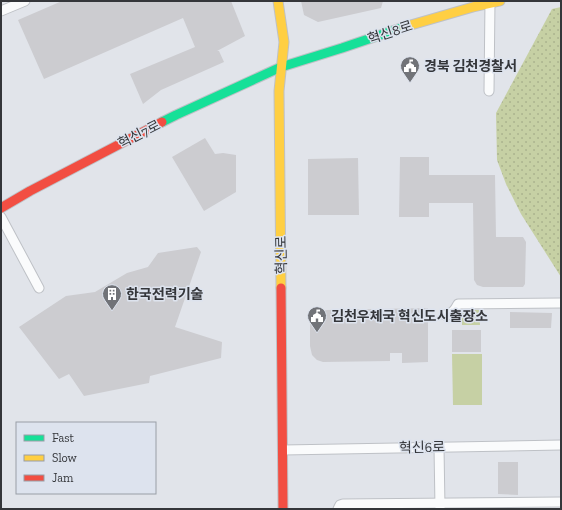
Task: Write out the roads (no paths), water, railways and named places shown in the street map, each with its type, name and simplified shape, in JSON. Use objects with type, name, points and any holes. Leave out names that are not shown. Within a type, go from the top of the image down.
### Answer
[{"type":"street","points":[[1,11],[25,1]]},
{"type":"street","name":"혁신로","points":[[278,1],[284,42],[280,91],[283,509]]},
{"type":"street","name":"혁신8로","points":[[281,66],[342,48],[400,28],[490,2],[500,1]]},
{"type":"street","points":[[490,2],[490,91]]},
{"type":"street","name":"혁신7로","points":[[1,208],[30,191],[176,115],[281,66]]},
{"type":"street","points":[[1,217],[39,288]]},
{"type":"street","points":[[445,315],[454,312],[458,304],[561,303]]},
{"type":"street","name":"혁신6로","points":[[283,450],[561,445]]},
{"type":"street","points":[[439,447],[440,506]]},
{"type":"street","points":[[338,509],[340,505],[343,504],[386,506],[490,506],[561,502]]},
{"type":"place","name":"경북 김천경찰서","points":[[410,83]]},
{"type":"place","name":"한국전력기술","points":[[112,311]]},
{"type":"place","name":"김천우체국 혁신도시출장소","points":[[317,333]]}]
